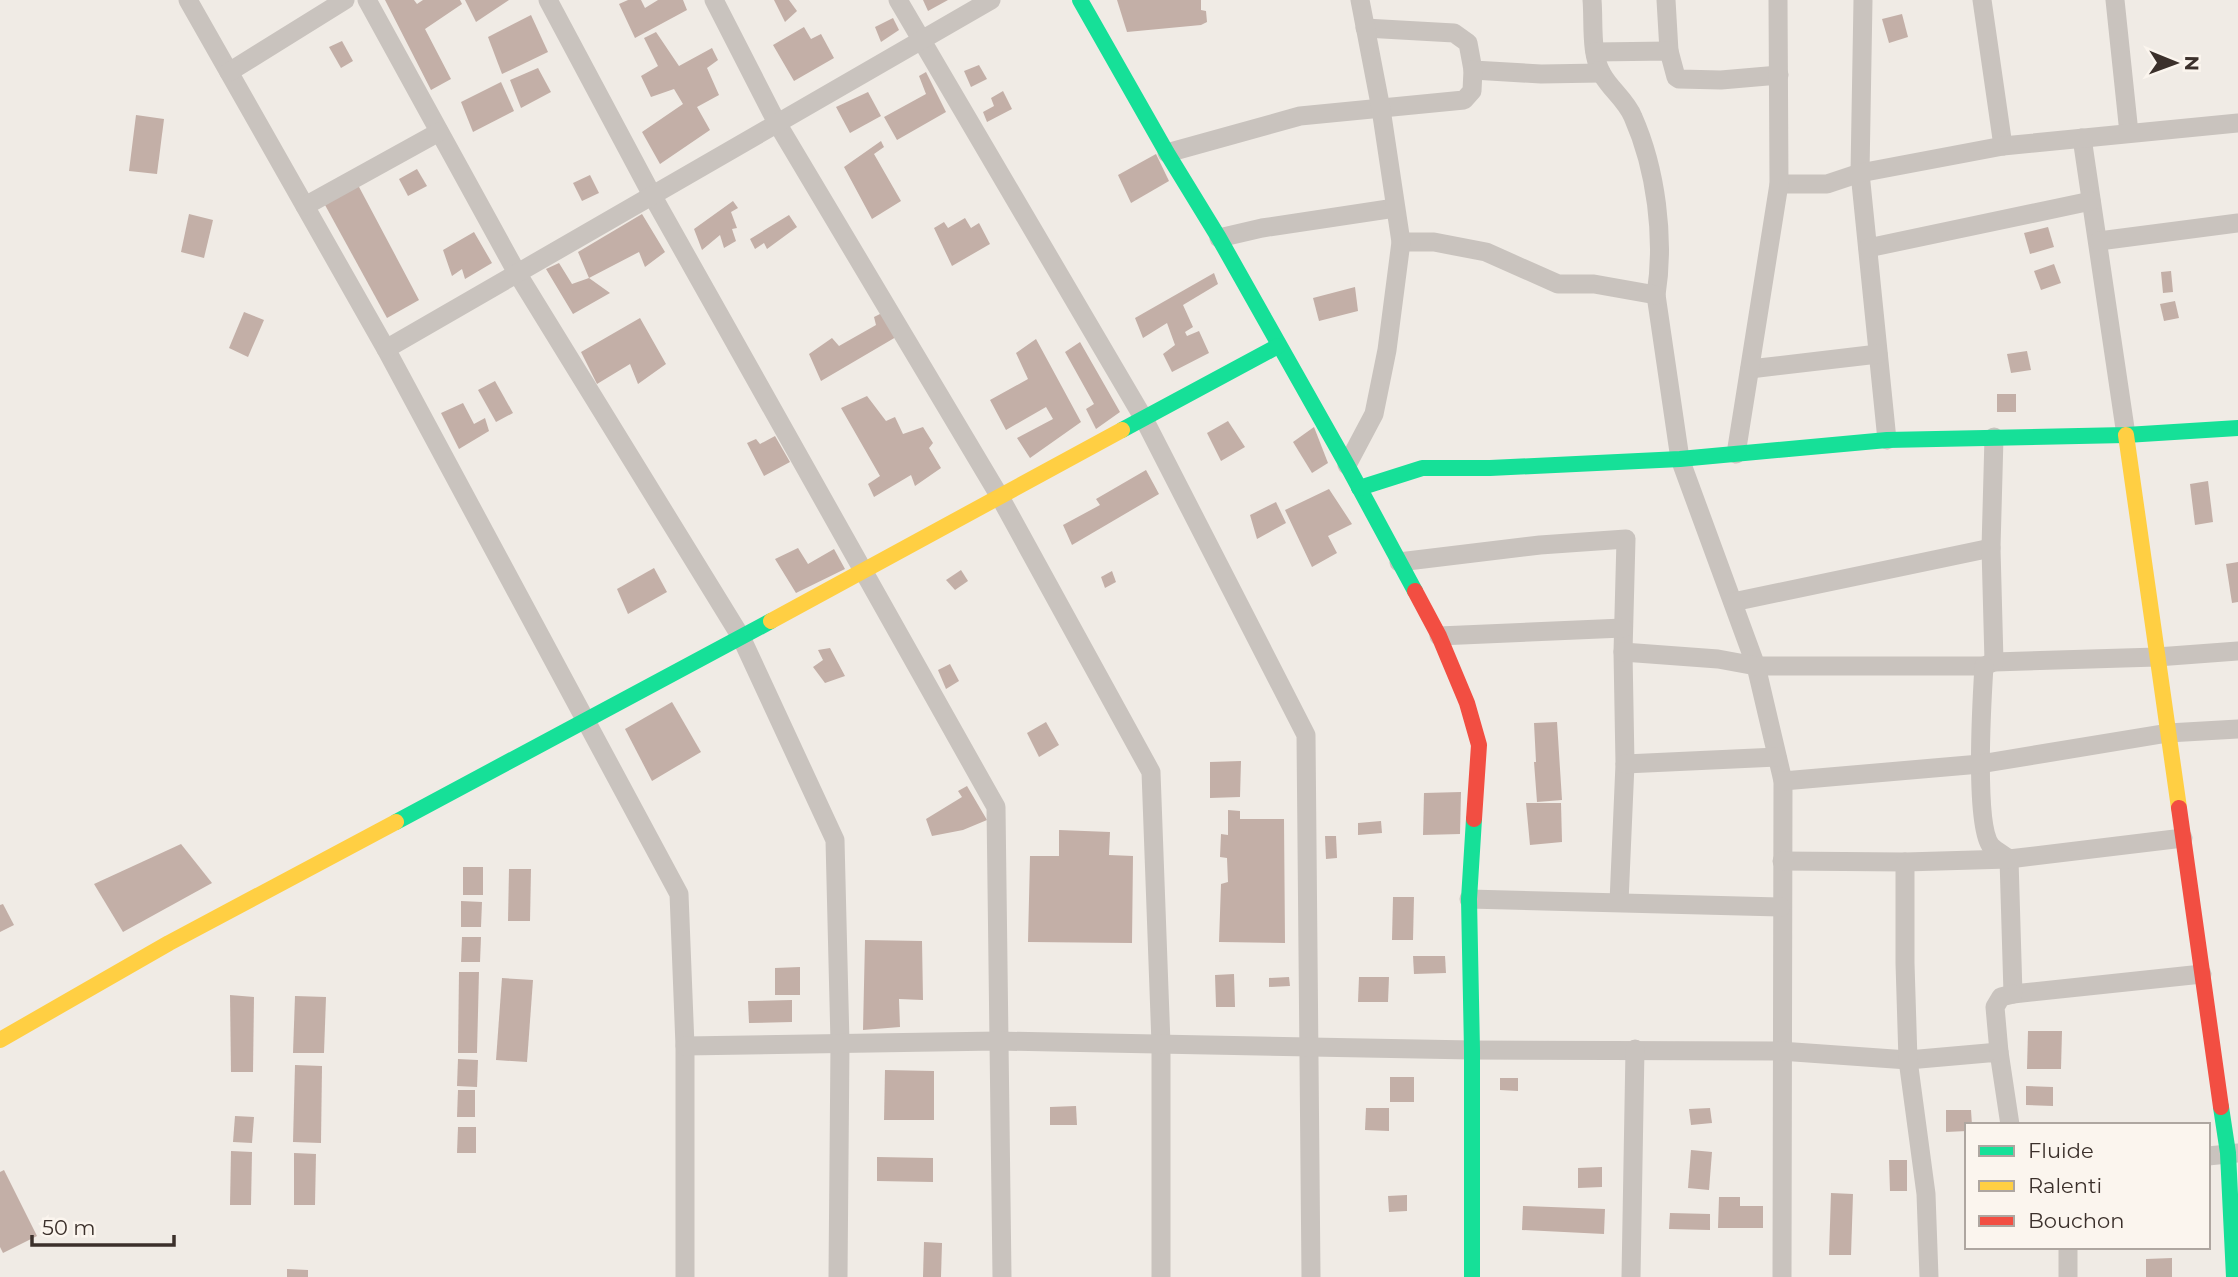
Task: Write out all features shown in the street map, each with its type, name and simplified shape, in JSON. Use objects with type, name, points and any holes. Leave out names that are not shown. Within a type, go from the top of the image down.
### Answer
[{"type":"street","points":[[188,0],[386,349],[679,894],[685,1046],[685,1277]]},
{"type":"street","points":[[229,72],[345,0]]},
{"type":"street","points":[[367,0],[517,273],[741,637],[835,841],[839,1043],[838,1277]]},
{"type":"street","points":[[548,0],[652,195],[996,807],[1002,1277]]},
{"type":"street","points":[[714,0],[778,123],[1000,497],[1151,772],[1161,1044],[1161,1277]]},
{"type":"street","points":[[898,0],[1144,419],[1306,735],[1311,1277]]},
{"type":"street","points":[[386,349],[991,0]]},
{"type":"street","points":[[1080,0],[1347,465],[1439,636],[1467,703],[1479,746],[1469,900],[1472,1277]]},
{"type":"street","points":[[1347,465],[1374,414],[1387,350],[1401,242],[1381,109],[1360,0]]},
{"type":"street","points":[[1592,0],[1595,52],[1601,73],[1632,115],[1654,181],[1660,270],[1656,295],[1681,459],[1756,666],[1783,780],[1780,1051],[1782,1277]]},
{"type":"street","points":[[1666,0],[1669,51],[1676,77],[1679,79],[1721,80],[1779,75]]},
{"type":"street","points":[[1736,454],[1779,184],[1778,0]]},
{"type":"street","points":[[1863,0],[1860,173],[1887,440]]},
{"type":"street","points":[[1982,0],[2003,146]]},
{"type":"street","points":[[2115,0],[2129,133]]},
{"type":"street","points":[[1167,153],[1300,116],[1464,100],[1472,91],[1473,70],[1468,43],[1454,33],[1365,28]]},
{"type":"street","points":[[1595,52],[1669,51]]},
{"type":"street","points":[[1473,70],[1541,74],[1601,73]]},
{"type":"street","points":[[1779,184],[1827,184],[1860,173],[2003,146],[2238,123]]},
{"type":"street","points":[[305,206],[439,132]]},
{"type":"street","points":[[2082,138],[2099,241],[2202,974],[2233,1153],[2235,1277]]},
{"type":"street","points":[[1868,248],[2091,201]]},
{"type":"street","points":[[1219,238],[1262,228],[1395,208]]},
{"type":"street","points":[[2099,241],[2238,223]]},
{"type":"street","points":[[1401,242],[1434,242],[1486,252],[1558,284],[1594,284],[1656,295]]},
{"type":"street","points":[[0,1040],[169,943],[586,721],[1278,346]]},
{"type":"street","points":[[1749,369],[1878,354]]},
{"type":"street","points":[[1359,488],[1422,468],[1490,468],[1681,459],[1887,440],[2126,435],[2238,428]]},
{"type":"street","points":[[1994,437],[1989,664],[1980,764],[1984,826],[1990,845],[2009,859]]},
{"type":"street","points":[[1399,562],[1540,545],[1626,539],[1623,628],[1625,764],[1619,902]]},
{"type":"street","points":[[1733,602],[1991,548]]},
{"type":"street","points":[[1439,636],[1623,628]]},
{"type":"street","points":[[1623,652],[1718,659],[1756,666],[1989,664],[2238,651]]},
{"type":"street","points":[[1783,780],[1980,764],[2168,733],[2238,729]]},
{"type":"street","points":[[1625,764],[1777,757]]},
{"type":"street","points":[[1782,861],[2009,859],[2183,838]]},
{"type":"street","points":[[2009,859],[2012,994]]},
{"type":"street","points":[[1905,862],[1908,1060],[1926,1194],[1929,1277]]},
{"type":"street","points":[[1469,900],[1781,907]]},
{"type":"street","points":[[2010,1123],[1995,1006],[2001,997],[2202,974]]},
{"type":"street","points":[[685,1046],[998,1041],[1472,1050],[1780,1051],[1908,1060],[1999,1052]]},
{"type":"street","points":[[1632,1277],[1634,1049]]},
{"type":"street","points":[[2210,1156],[2233,1153]]},
{"type":"street","points":[[2067,1277],[2068,1249]]},
{"type":"building","points":[[385,0],[414,0],[417,4],[423,0],[460,0],[462,4],[425,29],[451,79],[431,90]]},
{"type":"building","points":[[465,0],[509,0],[476,22]]},
{"type":"building","points":[[628,0],[641,0],[645,8],[658,0],[683,0],[687,10],[635,38],[619,4]]},
{"type":"building","points":[[774,0],[789,0],[797,11],[785,22]]},
{"type":"building","points":[[923,0],[948,0],[928,11]]},
{"type":"building","points":[[1117,0],[1201,0],[1201,10],[1206,11],[1207,22],[1201,25],[1127,32]]},
{"type":"building","points":[[1902,14],[1908,37],[1889,43],[1882,19]]},
{"type":"building","points":[[531,15],[548,52],[502,74],[488,37]]},
{"type":"building","points":[[893,18],[899,30],[881,42],[875,27]]},
{"type":"building","points":[[804,27],[811,39],[821,34],[834,58],[794,81],[773,45]]},
{"type":"building","points":[[656,32],[679,66],[712,48],[718,60],[707,68],[719,95],[697,107],[710,130],[660,164],[642,132],[683,104],[674,89],[651,97],[641,76],[658,66],[644,38]]},
{"type":"building","points":[[342,41],[353,61],[341,68],[329,47]]},
{"type":"building","points":[[979,65],[987,79],[971,87],[964,71]]},
{"type":"building","points":[[538,68],[551,92],[521,108],[510,80]]},
{"type":"building","points":[[926,72],[946,112],[897,140],[884,117],[926,94],[919,76]]},
{"type":"building","points":[[501,82],[514,111],[473,132],[461,102]]},
{"type":"building","points":[[1003,91],[1012,109],[987,122],[983,112],[994,106],[991,98]]},
{"type":"building","points":[[868,92],[881,116],[850,133],[836,107]]},
{"type":"building","points":[[136,115],[164,119],[157,174],[129,171]]},
{"type":"building","points":[[881,141],[884,147],[874,154],[901,201],[872,219],[844,167]]},
{"type":"building","points":[[1156,154],[1169,181],[1131,203],[1118,175]]},
{"type":"building","points":[[417,169],[427,186],[408,196],[399,179]]},
{"type":"building","points":[[590,175],[599,193],[582,201],[573,183]]},
{"type":"building","points":[[358,185],[419,300],[387,318],[325,205]]},
{"type":"building","points":[[733,201],[738,208],[731,212],[737,228],[732,229],[736,241],[724,248],[720,235],[702,250],[694,229]]},
{"type":"building","points":[[189,214],[213,220],[204,258],[181,252]]},
{"type":"building","points":[[642,214],[665,252],[645,267],[639,252],[589,278],[578,252]]},
{"type":"building","points":[[789,215],[797,227],[767,249],[764,243],[755,249],[750,239]]},
{"type":"building","points":[[965,218],[971,228],[979,223],[990,244],[952,266],[934,228],[944,222],[948,228]]},
{"type":"building","points":[[2048,227],[2054,247],[2030,254],[2024,233]]},
{"type":"building","points":[[474,232],[492,263],[465,279],[462,269],[452,276],[443,250]]},
{"type":"building","points":[[559,263],[572,284],[589,278],[610,293],[573,314],[546,269]]},
{"type":"building","points":[[2054,264],[2061,283],[2041,290],[2034,271]]},
{"type":"building","points":[[2171,271],[2173,292],[2163,293],[2161,272]]},
{"type":"building","points":[[1214,273],[1218,284],[1183,305],[1193,327],[1185,332],[1187,336],[1199,331],[1209,353],[1172,372],[1163,354],[1175,345],[1167,323],[1143,338],[1135,318]]},
{"type":"building","points":[[1355,287],[1358,311],[1319,321],[1313,298]]},
{"type":"building","points":[[2175,301],[2179,318],[2164,321],[2160,304]]},
{"type":"building","points":[[244,312],[264,320],[248,357],[229,348]]},
{"type":"building","points":[[884,312],[896,337],[821,381],[809,354],[832,338],[839,346],[876,325],[874,317]]},
{"type":"building","points":[[640,318],[666,364],[638,384],[630,364],[597,384],[581,352]]},
{"type":"building","points":[[1036,339],[1081,422],[1030,458],[1017,438],[1053,419],[1046,407],[1006,430],[990,400],[1028,379],[1016,353]]},
{"type":"building","points":[[1080,342],[1120,412],[1096,429],[1086,409],[1094,404],[1065,352]]},
{"type":"building","points":[[2027,351],[2031,370],[2011,373],[2007,354]]},
{"type":"building","points":[[495,381],[513,413],[496,422],[478,390]]},
{"type":"building","points":[[1997,394],[2016,394],[2016,412],[1997,412]]},
{"type":"building","points":[[867,396],[886,421],[895,417],[903,434],[923,427],[933,443],[929,448],[941,468],[915,486],[911,475],[874,497],[868,484],[880,476],[841,408]]},
{"type":"building","points":[[463,403],[474,424],[485,418],[489,431],[459,449],[441,413]]},
{"type":"building","points":[[1228,421],[1245,447],[1221,461],[1207,433]]},
{"type":"building","points":[[1314,427],[1328,463],[1312,473],[1293,442]]},
{"type":"building","points":[[775,436],[790,462],[764,476],[747,443],[756,439],[760,444]]},
{"type":"building","points":[[1146,470],[1159,494],[1072,545],[1063,525],[1100,505],[1096,499]]},
{"type":"building","points":[[2208,481],[2213,522],[2195,525],[2190,484]]},
{"type":"building","points":[[1329,489],[1352,524],[1328,536],[1337,553],[1312,567],[1285,510]]},
{"type":"building","points":[[1276,502],[1286,523],[1257,539],[1250,515]]},
{"type":"building","points":[[798,548],[808,564],[834,549],[845,569],[796,593],[775,559]]},
{"type":"building","points":[[2238,562],[2238,602],[2232,603],[2226,564]]},
{"type":"building","points":[[654,568],[667,592],[628,614],[617,589]]},
{"type":"building","points":[[961,570],[968,581],[955,590],[946,580]]},
{"type":"building","points":[[1112,571],[1116,582],[1105,588],[1101,577]]},
{"type":"building","points":[[830,648],[845,676],[825,683],[813,667],[823,660],[818,650]]},
{"type":"building","points":[[950,664],[959,681],[946,689],[938,670]]},
{"type":"building","points":[[672,702],[701,752],[652,781],[625,729]]},
{"type":"building","points":[[1046,722],[1059,745],[1039,757],[1027,733]]},
{"type":"building","points":[[1557,722],[1562,800],[1537,802],[1534,723]]},
{"type":"building","points":[[1241,761],[1240,797],[1210,798],[1210,762]]},
{"type":"building","points":[[967,786],[987,820],[963,830],[932,836],[926,819],[962,797],[958,791]]},
{"type":"building","points":[[1461,792],[1460,834],[1423,835],[1424,793]]},
{"type":"building","points":[[1526,803],[1561,803],[1562,842],[1530,845]]},
{"type":"building","points":[[1228,810],[1240,811],[1240,819],[1284,819],[1285,943],[1219,942],[1221,884],[1228,882],[1227,858],[1220,857],[1221,834],[1228,835]]},
{"type":"building","points":[[1381,821],[1382,833],[1358,835],[1358,823]]},
{"type":"building","points":[[1059,830],[1110,832],[1109,855],[1133,856],[1132,943],[1028,942],[1030,856],[1059,856]]},
{"type":"building","points":[[1325,836],[1336,836],[1337,858],[1326,859]]},
{"type":"building","points":[[181,844],[212,883],[123,932],[94,884]]},
{"type":"building","points":[[463,867],[483,867],[483,895],[463,895]]},
{"type":"building","points":[[509,869],[531,869],[530,921],[508,921]]},
{"type":"building","points":[[1393,897],[1414,897],[1413,940],[1392,940]]},
{"type":"building","points":[[461,901],[482,902],[481,927],[461,927]]},
{"type":"building","points":[[3,904],[14,925],[0,932],[0,905]]},
{"type":"building","points":[[462,937],[481,937],[480,962],[461,962]]},
{"type":"building","points":[[865,940],[922,941],[923,1000],[899,999],[900,1027],[863,1030]]},
{"type":"building","points":[[1413,956],[1445,956],[1446,973],[1414,974]]},
{"type":"building","points":[[800,967],[800,995],[775,995],[775,968]]},
{"type":"building","points":[[459,972],[479,972],[477,1053],[458,1053]]},
{"type":"building","points":[[1234,974],[1235,1007],[1216,1007],[1215,975]]},
{"type":"building","points":[[1289,977],[1290,986],[1269,987],[1269,978]]},
{"type":"building","points":[[1359,977],[1389,977],[1388,1002],[1358,1002]]},
{"type":"building","points":[[502,978],[533,980],[527,1062],[496,1060]]},
{"type":"building","points":[[230,995],[254,997],[253,1072],[231,1072]]},
{"type":"building","points":[[295,996],[326,997],[324,1053],[293,1053]]},
{"type":"building","points":[[792,1000],[792,1022],[749,1023],[748,1001]]},
{"type":"building","points":[[2028,1031],[2062,1031],[2061,1069],[2027,1069]]},
{"type":"building","points":[[458,1059],[478,1060],[477,1087],[457,1086]]},
{"type":"building","points":[[295,1065],[322,1066],[321,1143],[293,1142]]},
{"type":"building","points":[[885,1070],[934,1071],[934,1120],[884,1120]]},
{"type":"building","points":[[1390,1077],[1414,1077],[1414,1102],[1390,1102]]},
{"type":"building","points":[[1500,1078],[1518,1078],[1518,1091],[1500,1090]]},
{"type":"building","points":[[2026,1086],[2053,1087],[2053,1106],[2026,1105]]},
{"type":"building","points":[[458,1090],[475,1090],[475,1117],[457,1117]]},
{"type":"building","points":[[1076,1106],[1077,1125],[1050,1125],[1050,1107]]},
{"type":"building","points":[[1366,1108],[1389,1108],[1389,1131],[1365,1130]]},
{"type":"building","points":[[1710,1108],[1712,1123],[1691,1125],[1689,1109]]},
{"type":"building","points":[[1946,1110],[1971,1110],[1972,1123],[1965,1123],[1965,1131],[1946,1132]]},
{"type":"building","points":[[235,1116],[254,1117],[252,1143],[233,1142]]},
{"type":"building","points":[[458,1127],[476,1127],[476,1153],[457,1153]]},
{"type":"building","points":[[1691,1150],[1712,1152],[1709,1190],[1688,1188]]},
{"type":"building","points":[[231,1151],[252,1152],[251,1205],[230,1205]]},
{"type":"building","points":[[294,1153],[316,1154],[315,1205],[294,1205]]},
{"type":"building","points":[[877,1157],[933,1158],[933,1182],[877,1181]]},
{"type":"building","points":[[1889,1160],[1907,1160],[1907,1191],[1890,1191]]},
{"type":"building","points":[[1602,1167],[1602,1187],[1578,1188],[1578,1168]]},
{"type":"building","points":[[4,1170],[37,1236],[3,1253],[0,1247],[0,1172]]},
{"type":"building","points":[[1831,1193],[1853,1194],[1851,1255],[1829,1255]]},
{"type":"building","points":[[1407,1195],[1407,1211],[1389,1212],[1388,1196]]},
{"type":"building","points":[[1719,1197],[1740,1197],[1740,1206],[1763,1206],[1763,1228],[1718,1228]]},
{"type":"building","points":[[1523,1206],[1605,1209],[1604,1234],[1522,1230]]},
{"type":"building","points":[[1670,1213],[1710,1214],[1710,1230],[1669,1229]]},
{"type":"building","points":[[924,1242],[942,1243],[941,1277],[923,1277]]},
{"type":"building","points":[[2172,1258],[2172,1277],[2146,1277],[2146,1259]]},
{"type":"building","points":[[287,1269],[308,1270],[308,1277],[287,1277]]},
{"type":"traffic: fast","points":[[1080,0],[1219,238],[1415,591]]},
{"type":"traffic: fast","points":[[1122,430],[1278,346]]},
{"type":"traffic: fast","points":[[1359,488],[1422,468],[1490,468],[1680,459],[1887,440],[2126,435],[2238,428]]},
{"type":"traffic: fast","points":[[396,822],[771,621]]},
{"type":"traffic: fast","points":[[1472,1277],[1469,899],[1474,819]]},
{"type":"traffic: fast","points":[[2221,1107],[2228,1153],[2234,1277]]},
{"type":"traffic: slow","points":[[771,621],[1122,430]]},
{"type":"traffic: slow","points":[[2126,435],[2179,808]]},
{"type":"traffic: slow","points":[[0,1040],[169,943],[396,822]]},
{"type":"traffic: jam","points":[[1415,591],[1439,636],[1467,703],[1479,745],[1474,819]]},
{"type":"traffic: jam","points":[[2179,808],[2221,1107]]}]
